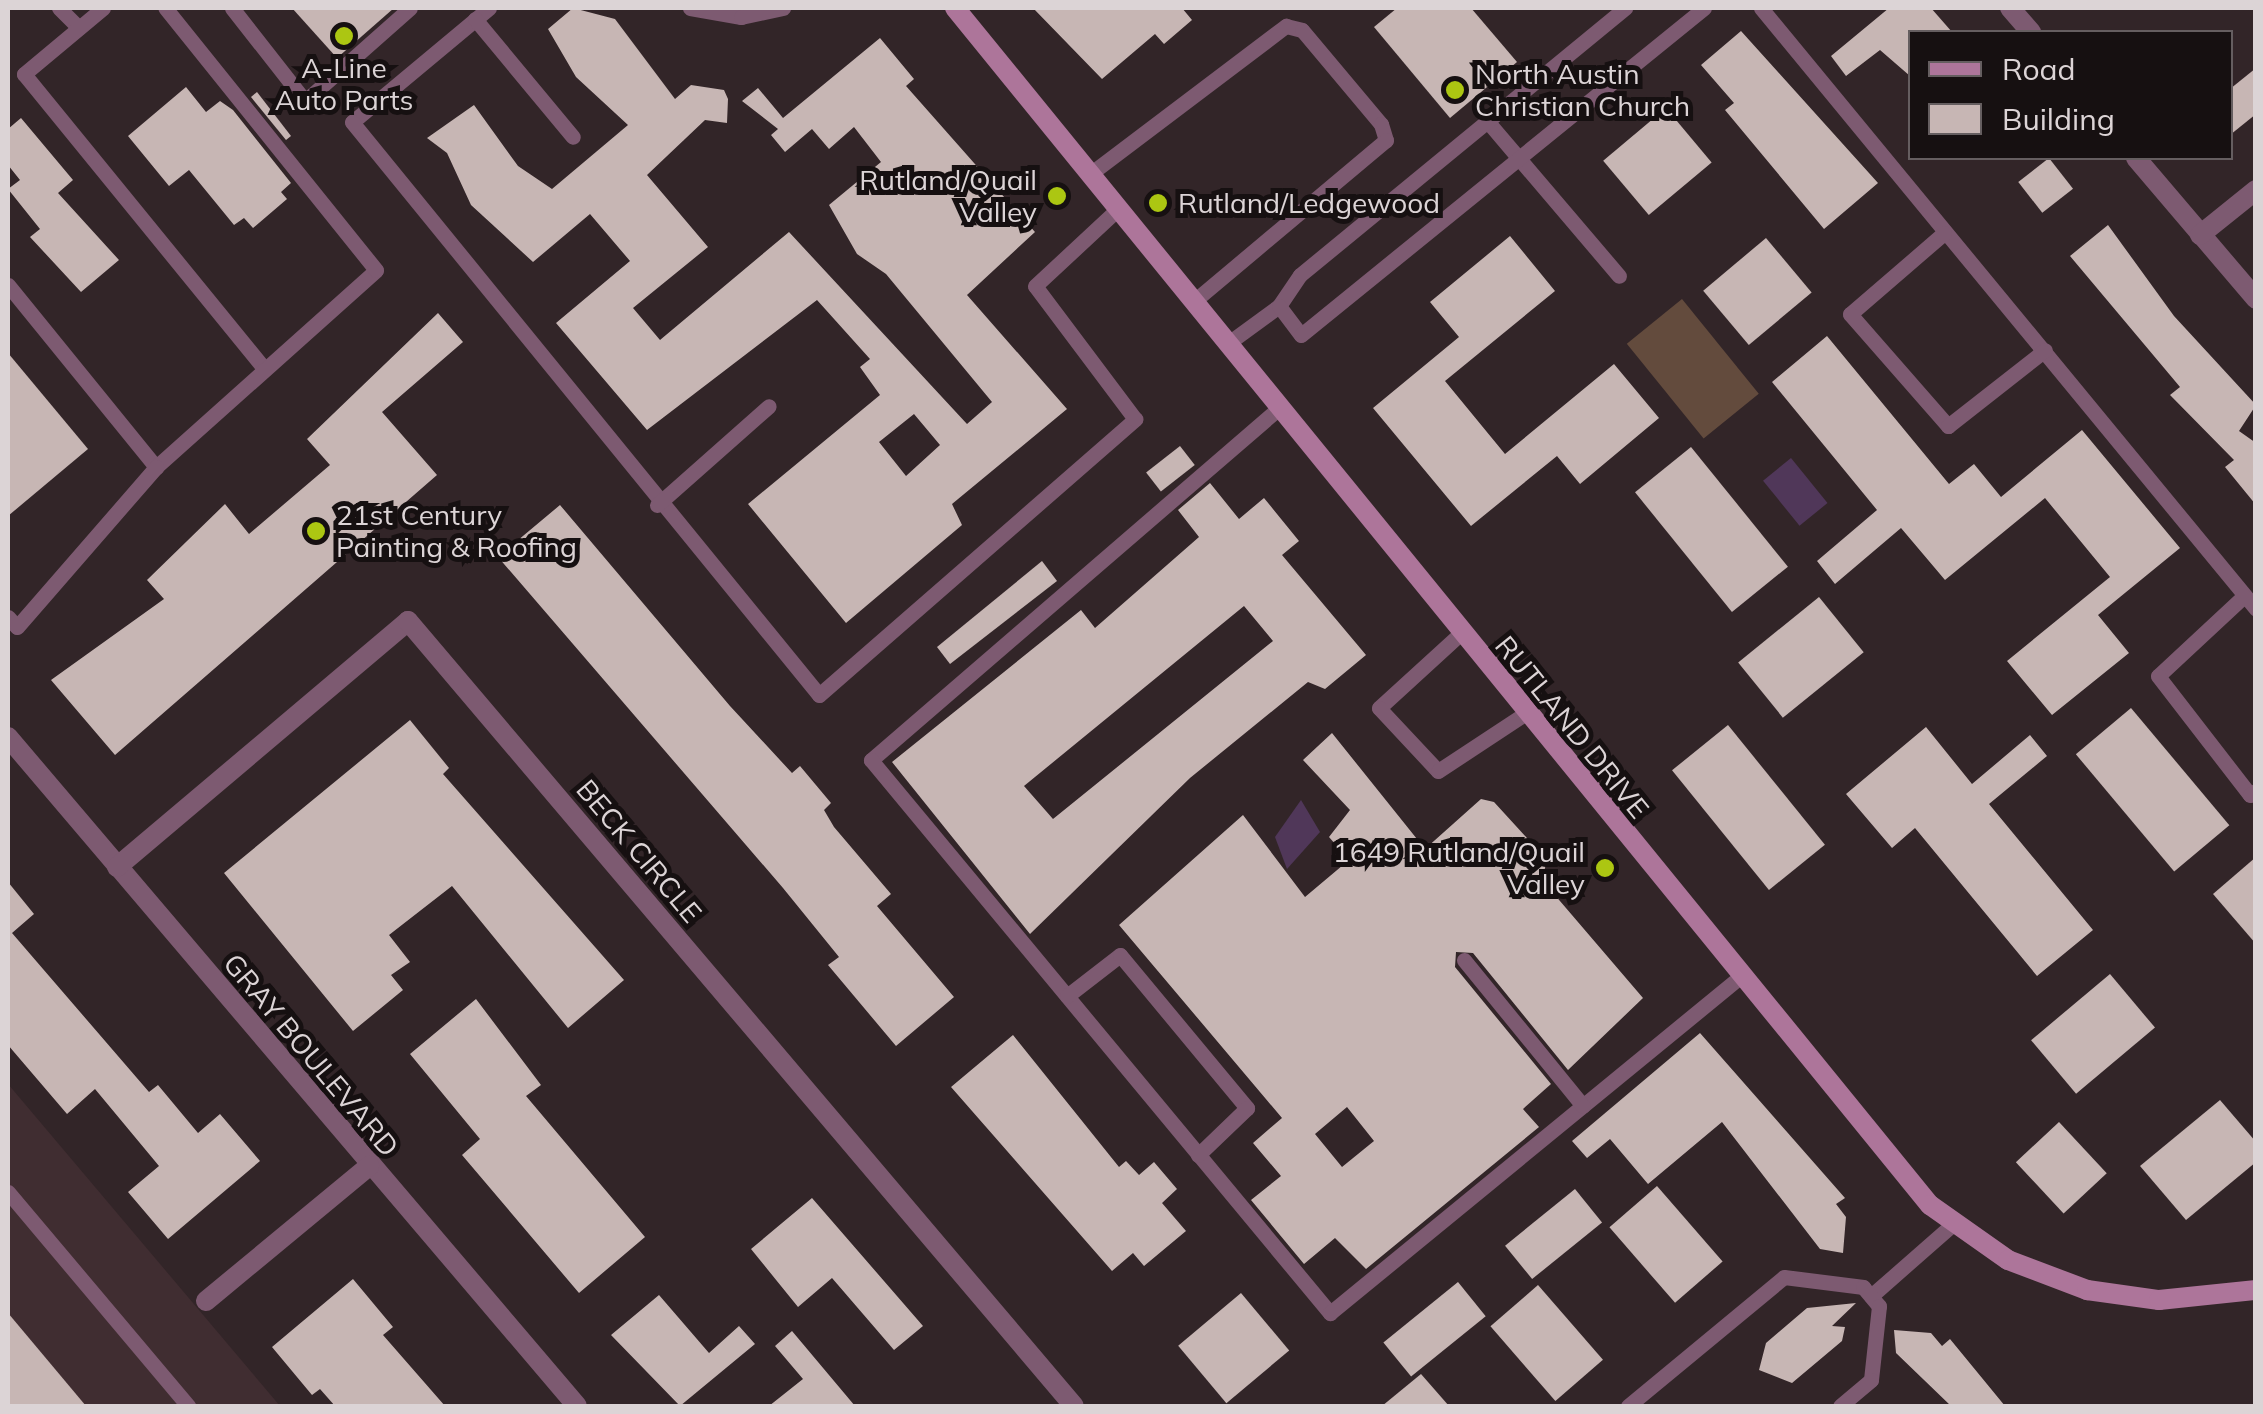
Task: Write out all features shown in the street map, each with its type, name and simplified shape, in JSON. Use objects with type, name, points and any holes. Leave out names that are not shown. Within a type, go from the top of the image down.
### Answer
[{"type":"street","name":"RUTLAND DRIVE","points":[[955,8],[1896,1170],[1953,1224],[2008,1260],[2087,1290],[2160,1300],[2256,1290]]},
{"type":"street","points":[[2010,8],[2029,30]]},
{"type":"street","points":[[2138,160],[2256,299]]},
{"type":"street","points":[[2200,235],[2256,190]]},
{"type":"street","name":"BECK CIRCLE","points":[[118,867],[408,621],[1074,1406]]},
{"type":"street","name":"GRAY BOULEVARD","points":[[8,736],[368,1166],[576,1406]]},
{"type":"street","points":[[206,1302],[368,1166]]},
{"type":"lane","points":[[59,8],[79,28]]},
{"type":"lane","points":[[104,8],[24,74],[265,369]]},
{"type":"lane","points":[[8,617],[17,627],[156,467],[376,270],[165,8]]},
{"type":"lane","points":[[232,8],[305,101],[410,8]]},
{"type":"lane","points":[[489,8],[352,122],[656,505],[818,695],[1135,419],[1035,286],[1118,209]]},
{"type":"lane","points":[[690,8],[741,17],[783,8]]},
{"type":"lane","points":[[1227,344],[1278,306],[1300,275],[1626,8]]},
{"type":"lane","points":[[1278,306],[1301,335],[1520,162],[1704,8]]},
{"type":"lane","points":[[1762,8],[2256,610]]},
{"type":"lane","points":[[474,19],[573,137]]},
{"type":"lane","points":[[1090,174],[1286,26],[1302,30],[1380,124],[1386,140],[1194,302]]},
{"type":"lane","points":[[1488,122],[1619,276]]},
{"type":"lane","points":[[1944,233],[1850,314],[1948,426],[2045,350]]},
{"type":"lane","points":[[8,286],[156,467]]},
{"type":"lane","points":[[656,505],[768,406]]},
{"type":"lane","points":[[1279,408],[872,760],[1330,1314],[1740,976]]},
{"type":"lane","points":[[2244,596],[2158,676],[2250,795],[2256,791]]},
{"type":"lane","points":[[1461,633],[1379,708],[1438,771],[1526,712]]},
{"type":"lane","points":[[1067,996],[1120,954],[1146,985],[1247,1108],[1198,1155]]},
{"type":"lane","points":[[1464,960],[1583,1106]]},
{"type":"lane","points":[[8,1192],[188,1406]]},
{"type":"lane","points":[[1870,1296],[1953,1224]]},
{"type":"lane","points":[[1628,1406],[1784,1277],[1863,1287],[1879,1306],[1870,1380],[1840,1406]]},
{"type":"shaded area","points":[[1682,299],[1759,394],[1704,438],[1627,344]]},
{"type":"shaded area","points":[[1791,458],[1828,503],[1800,526],[1763,481]]},
{"type":"shaded area","points":[[1301,800],[1320,832],[1287,869],[1275,837]]},
{"type":"shaded area","points":[[8,1084],[280,1406],[8,1406]]},
{"type":"building","name":"A-Line Auto Parts","points":[[292,8],[394,8],[337,58]]},
{"type":"building","points":[[573,8],[615,19],[675,99],[691,85],[724,90],[728,99],[727,123],[705,120],[647,175],[708,247],[633,308],[660,340],[789,232],[967,424],[992,402],[886,274],[857,254],[829,205],[881,162],[854,127],[829,149],[812,129],[785,152],[771,135],[778,129],[742,101],[758,88],[783,118],[880,38],[914,79],[906,86],[1035,232],[967,295],[1067,409],[952,504],[962,525],[846,623],[748,504],[880,395],[860,367],[870,359],[817,300],[647,430],[556,323],[630,261],[590,214],[533,262],[471,205],[447,153],[427,138],[474,105],[518,166],[552,189],[628,125],[576,77],[548,29]],"holes":[[[914,414],[940,445],[906,476],[879,442]]]},
{"type":"building","points":[[1033,8],[1182,8],[1192,20],[1164,44],[1155,34],[1102,79]]},
{"type":"building","name":"North Austin Christian Church","points":[[1397,8],[1471,8],[1517,62],[1450,118],[1374,27]]},
{"type":"building","points":[[1889,8],[1931,8],[1950,30],[1908,30],[1908,74],[1880,50],[1846,76],[1831,56]]},
{"type":"building","points":[[1741,31],[1878,183],[1824,229],[1725,110],[1734,103],[1701,65]]},
{"type":"building","points":[[2256,68],[2256,114],[2233,133],[2233,87]]},
{"type":"building","points":[[186,87],[206,112],[220,101],[233,110],[291,183],[281,192],[287,199],[253,228],[244,218],[234,225],[189,170],[169,186],[128,136]]},
{"type":"building","points":[[257,92],[291,136],[286,140],[251,97]]},
{"type":"building","points":[[1666,108],[1712,162],[1649,215],[1603,161]]},
{"type":"building","points":[[21,118],[73,180],[58,193],[119,260],[81,292],[30,237],[40,229],[8,189],[20,180],[8,165],[8,129]]},
{"type":"building","points":[[2051,160],[2073,189],[2042,213],[2018,182]]},
{"type":"building","points":[[2108,225],[2174,316],[2256,405],[2239,431],[2256,443],[2256,505],[2225,467],[2234,460],[2170,395],[2180,387],[2070,256]]},
{"type":"building","points":[[1510,236],[1555,291],[1445,381],[1505,454],[1614,364],[1659,418],[1580,484],[1557,456],[1471,526],[1373,408],[1459,337],[1430,302]]},
{"type":"building","points":[[1766,238],[1812,292],[1749,345],[1703,291]]},
{"type":"building","points":[[438,313],[463,342],[382,412],[437,475],[115,755],[51,680],[164,599],[147,580],[225,504],[249,534],[330,465],[307,439]]},
{"type":"building","points":[[1827,336],[1949,484],[1974,464],[2001,497],[2082,430],[2180,548],[2098,615],[2129,653],[2052,715],[2007,661],[2110,577],[2045,498],[1945,580],[1901,528],[1835,584],[1817,561],[1877,510],[1772,382]]},
{"type":"building","points":[[8,353],[88,449],[8,516]]},
{"type":"building","points":[[1180,446],[1195,465],[1161,491],[1146,472]]},
{"type":"building","points":[[1691,447],[1788,567],[1732,612],[1635,492]]},
{"type":"building","points":[[1210,483],[1239,519],[1264,498],[1299,541],[1282,555],[1366,655],[1325,689],[1308,682],[1190,778],[1030,934],[892,762],[1081,610],[1095,628],[1199,537],[1178,510]],"holes":[[[1244,606],[1273,641],[1053,819],[1024,786]]]},
{"type":"building","points":[[560,505],[730,706],[792,773],[800,766],[831,803],[824,810],[834,827],[891,894],[877,906],[954,997],[896,1046],[828,965],[839,957],[783,888],[498,557]]},
{"type":"building","points":[[1042,561],[1057,581],[950,664],[937,647]]},
{"type":"building","points":[[1819,597],[1864,652],[1783,718],[1738,662]]},
{"type":"building","points":[[2131,708],[2229,825],[2174,871],[2076,754]]},
{"type":"building","points":[[410,720],[449,768],[443,774],[624,980],[568,1028],[452,886],[389,935],[410,962],[391,975],[403,990],[353,1031],[224,873]]},
{"type":"building","points":[[1728,725],[1825,845],[1769,890],[1672,770]]},
{"type":"building","points":[[1926,727],[1972,784],[2030,735],[2047,756],[1989,804],[2093,930],[2037,976],[1915,828],[1892,848],[1846,794]]},
{"type":"building","points":[[1332,733],[1425,849],[1481,799],[1494,802],[1547,860],[1542,880],[1643,998],[1568,1070],[1473,953],[1456,952],[1455,967],[1551,1084],[1523,1109],[1539,1127],[1366,1269],[1335,1238],[1304,1264],[1251,1200],[1281,1176],[1253,1143],[1282,1118],[1119,925],[1243,815],[1305,897],[1349,860],[1329,837],[1350,810],[1303,760]],"holes":[[[1347,1107],[1374,1141],[1342,1167],[1315,1134]]]},
{"type":"building","points":[[2256,857],[2256,944],[2213,894]]},
{"type":"building","points":[[8,882],[34,914],[12,933],[149,1092],[158,1085],[198,1133],[220,1114],[260,1161],[168,1239],[128,1192],[159,1166],[95,1089],[67,1114],[8,1045]]},
{"type":"building","points":[[2110,974],[2155,1028],[2076,1094],[2031,1040]]},
{"type":"building","points":[[476,999],[541,1085],[526,1096],[645,1237],[579,1293],[462,1155],[480,1139],[410,1054]]},
{"type":"building","points":[[1700,1033],[1845,1198],[1836,1204],[1846,1217],[1843,1253],[1820,1249],[1722,1122],[1648,1184],[1610,1139],[1587,1158],[1572,1141]]},
{"type":"building","points":[[1013,1035],[1119,1167],[1126,1161],[1139,1175],[1154,1162],[1177,1189],[1162,1203],[1186,1231],[1144,1266],[1133,1253],[1112,1271],[951,1087]]},
{"type":"building","points":[[2220,1100],[2256,1142],[2256,1162],[2186,1220],[2140,1166]]},
{"type":"building","points":[[2059,1122],[2107,1173],[2064,1213],[2016,1162]]},
{"type":"building","points":[[1657,1186],[1723,1261],[1675,1303],[1609,1227]]},
{"type":"building","points":[[1575,1189],[1602,1222],[1532,1279],[1505,1246]]},
{"type":"building","points":[[812,1198],[923,1326],[894,1350],[832,1278],[798,1307],[751,1249]]},
{"type":"building","points":[[353,1279],[393,1327],[383,1335],[445,1406],[335,1406],[320,1389],[312,1395],[272,1347]]},
{"type":"building","points":[[1458,1282],[1486,1316],[1411,1377],[1383,1342]]},
{"type":"building","points":[[1538,1285],[1603,1360],[1555,1401],[1490,1326]]},
{"type":"building","points":[[1241,1293],[1289,1350],[1226,1403],[1178,1346]]},
{"type":"building","points":[[659,1295],[709,1353],[739,1326],[755,1344],[680,1406],[611,1335]]},
{"type":"building","points":[[1856,1303],[1832,1326],[1845,1327],[1842,1341],[1792,1383],[1759,1370],[1766,1343],[1807,1308]]},
{"type":"building","points":[[8,1313],[86,1406],[8,1406]]},
{"type":"building","points":[[1894,1330],[1931,1333],[1942,1346],[1950,1339],[2005,1406],[1951,1406],[1896,1353]]},
{"type":"building","points":[[792,1331],[855,1406],[769,1406],[803,1379],[775,1346]]},
{"type":"building","points":[[1421,1374],[1449,1406],[1382,1406]]},
{"type":"place","name":"A-Line Auto Parts","points":[[344,36]]},
{"type":"place","name":"North Austin Christian Church","points":[[1455,90]]},
{"type":"place","name":"Rutland/Quail Valley","points":[[1057,196]]},
{"type":"place","name":"Rutland/Ledgewood","points":[[1158,203]]},
{"type":"place","name":"21st Century Painting & Roofing","points":[[316,531]]},
{"type":"place","name":"1649 Rutland/Quail Valley","points":[[1605,868]]}]
